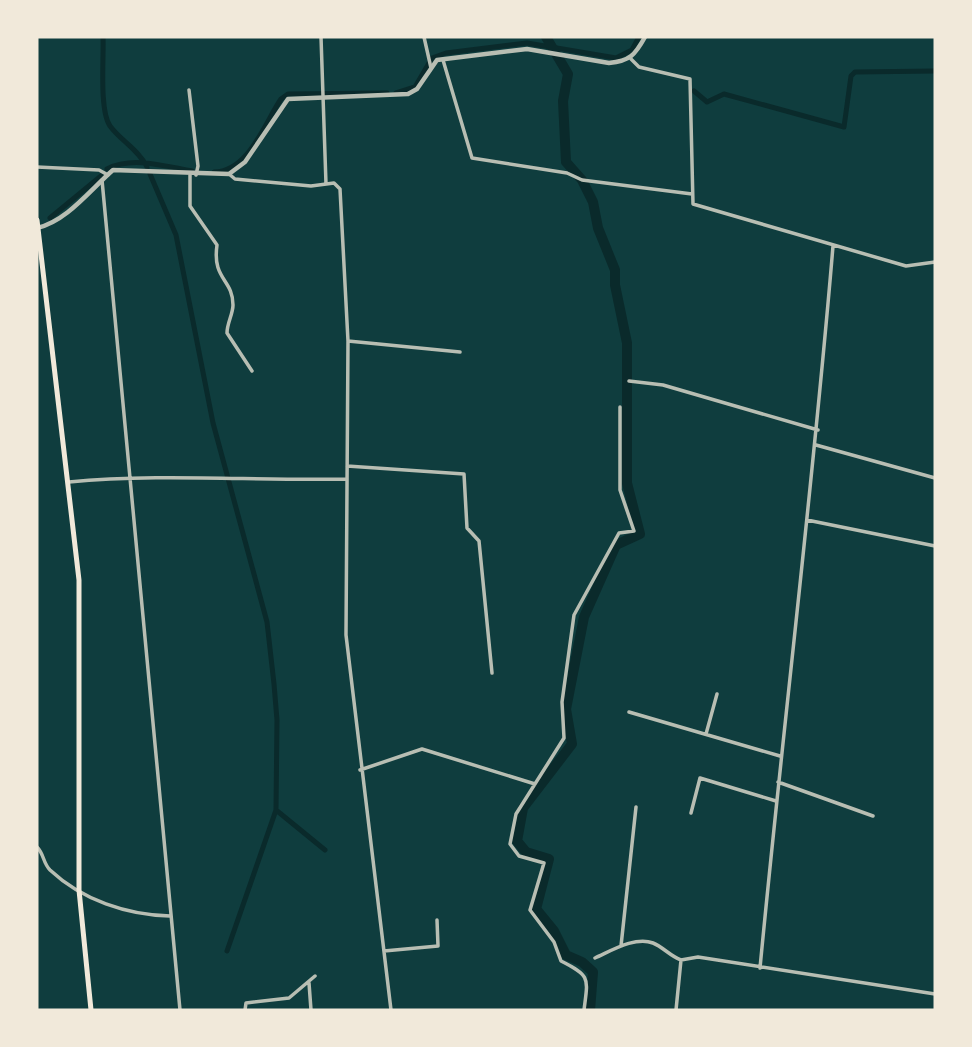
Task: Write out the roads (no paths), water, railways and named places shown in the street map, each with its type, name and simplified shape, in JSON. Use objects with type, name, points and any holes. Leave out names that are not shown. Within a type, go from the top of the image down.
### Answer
[{"type":"main road","points":[[37,219],[79,580],[79,890],[91,1010]]},
{"type":"street","points":[[321,37],[326,184]]},
{"type":"street","points":[[424,37],[430,67]]},
{"type":"street","points":[[38,228],[64,215],[108,175],[121,169],[193,175],[229,174],[245,162],[288,99],[322,95],[396,97],[417,89],[430,67],[442,59],[509,49],[609,63],[631,59],[645,37]]},
{"type":"street","points":[[442,59],[472,158],[567,173],[582,180],[692,194]]},
{"type":"street","points":[[631,59],[639,67],[690,79],[693,204],[906,266],[935,262]]},
{"type":"street","points":[[189,90],[198,166],[193,175],[190,206],[217,245],[215,262],[219,277],[229,286],[233,306],[227,333],[252,370]]},
{"type":"street","points":[[37,167],[99,170],[108,175]]},
{"type":"street","points":[[229,174],[234,179],[310,186],[334,183],[340,189],[348,341],[346,635],[360,770],[391,1010]]},
{"type":"street","points":[[102,180],[180,1010]]},
{"type":"street","points":[[760,968],[780,756],[818,430],[833,246]]},
{"type":"street","points":[[348,341],[460,352]]},
{"type":"street","points":[[629,381],[663,385],[818,430]]},
{"type":"street","points":[[584,1010],[588,981],[582,972],[561,961],[554,942],[530,910],[544,863],[519,856],[510,844],[516,814],[564,738],[562,702],[574,615],[600,570],[611,543],[619,533],[634,531],[620,489],[620,407]]},
{"type":"street","points":[[816,445],[935,478]]},
{"type":"street","points":[[347,466],[464,474],[467,528],[479,541],[492,673]]},
{"type":"street","points":[[69,482],[130,476],[231,480],[347,479]]},
{"type":"street","points":[[807,520],[935,546]]},
{"type":"street","points":[[706,734],[717,694]]},
{"type":"street","points":[[629,712],[780,756]]},
{"type":"street","points":[[360,770],[422,749],[535,784]]},
{"type":"street","points":[[691,813],[700,778],[776,801]]},
{"type":"street","points":[[778,782],[873,816]]},
{"type":"street","points":[[621,946],[636,807]]},
{"type":"street","points":[[37,847],[45,865],[79,890],[119,911],[171,916]]},
{"type":"street","points":[[384,951],[438,946],[437,920]]},
{"type":"street","points":[[595,958],[621,946],[644,941],[655,943],[681,960],[698,957],[935,994]]},
{"type":"street","points":[[676,1010],[681,960]]},
{"type":"street","points":[[245,1010],[246,1003],[289,998],[315,976]]},
{"type":"street","points":[[309,982],[312,1010]]},
{"type":"waterway","points":[[103,37],[103,96],[107,118],[114,131],[139,155],[147,167]]},
{"type":"waterway","points":[[546,37],[568,74],[563,101],[566,162],[582,180],[593,202],[598,228],[615,270],[615,285],[627,343],[627,483],[640,534],[616,545],[584,617],[566,709],[572,744],[523,808],[517,841],[526,852],[549,859],[536,909],[554,931],[566,955],[582,962],[593,972],[590,1010]]},
{"type":"waterway","points":[[396,93],[415,87],[432,58],[446,53],[527,43],[616,58],[632,50],[639,37]]},
{"type":"waterway","points":[[694,91],[707,102],[724,94],[844,127],[851,76],[855,72],[935,71]]},
{"type":"waterway","points":[[214,172],[226,170],[246,155],[281,99],[288,94],[387,93]]},
{"type":"waterway","points":[[107,169],[137,163],[192,171]]},
{"type":"waterway","points":[[150,174],[176,235],[213,423],[267,622],[274,684],[277,720],[276,810],[227,951]]},
{"type":"waterway","points":[[50,218],[101,176]]},
{"type":"waterway","points":[[276,810],[325,850]]}]
